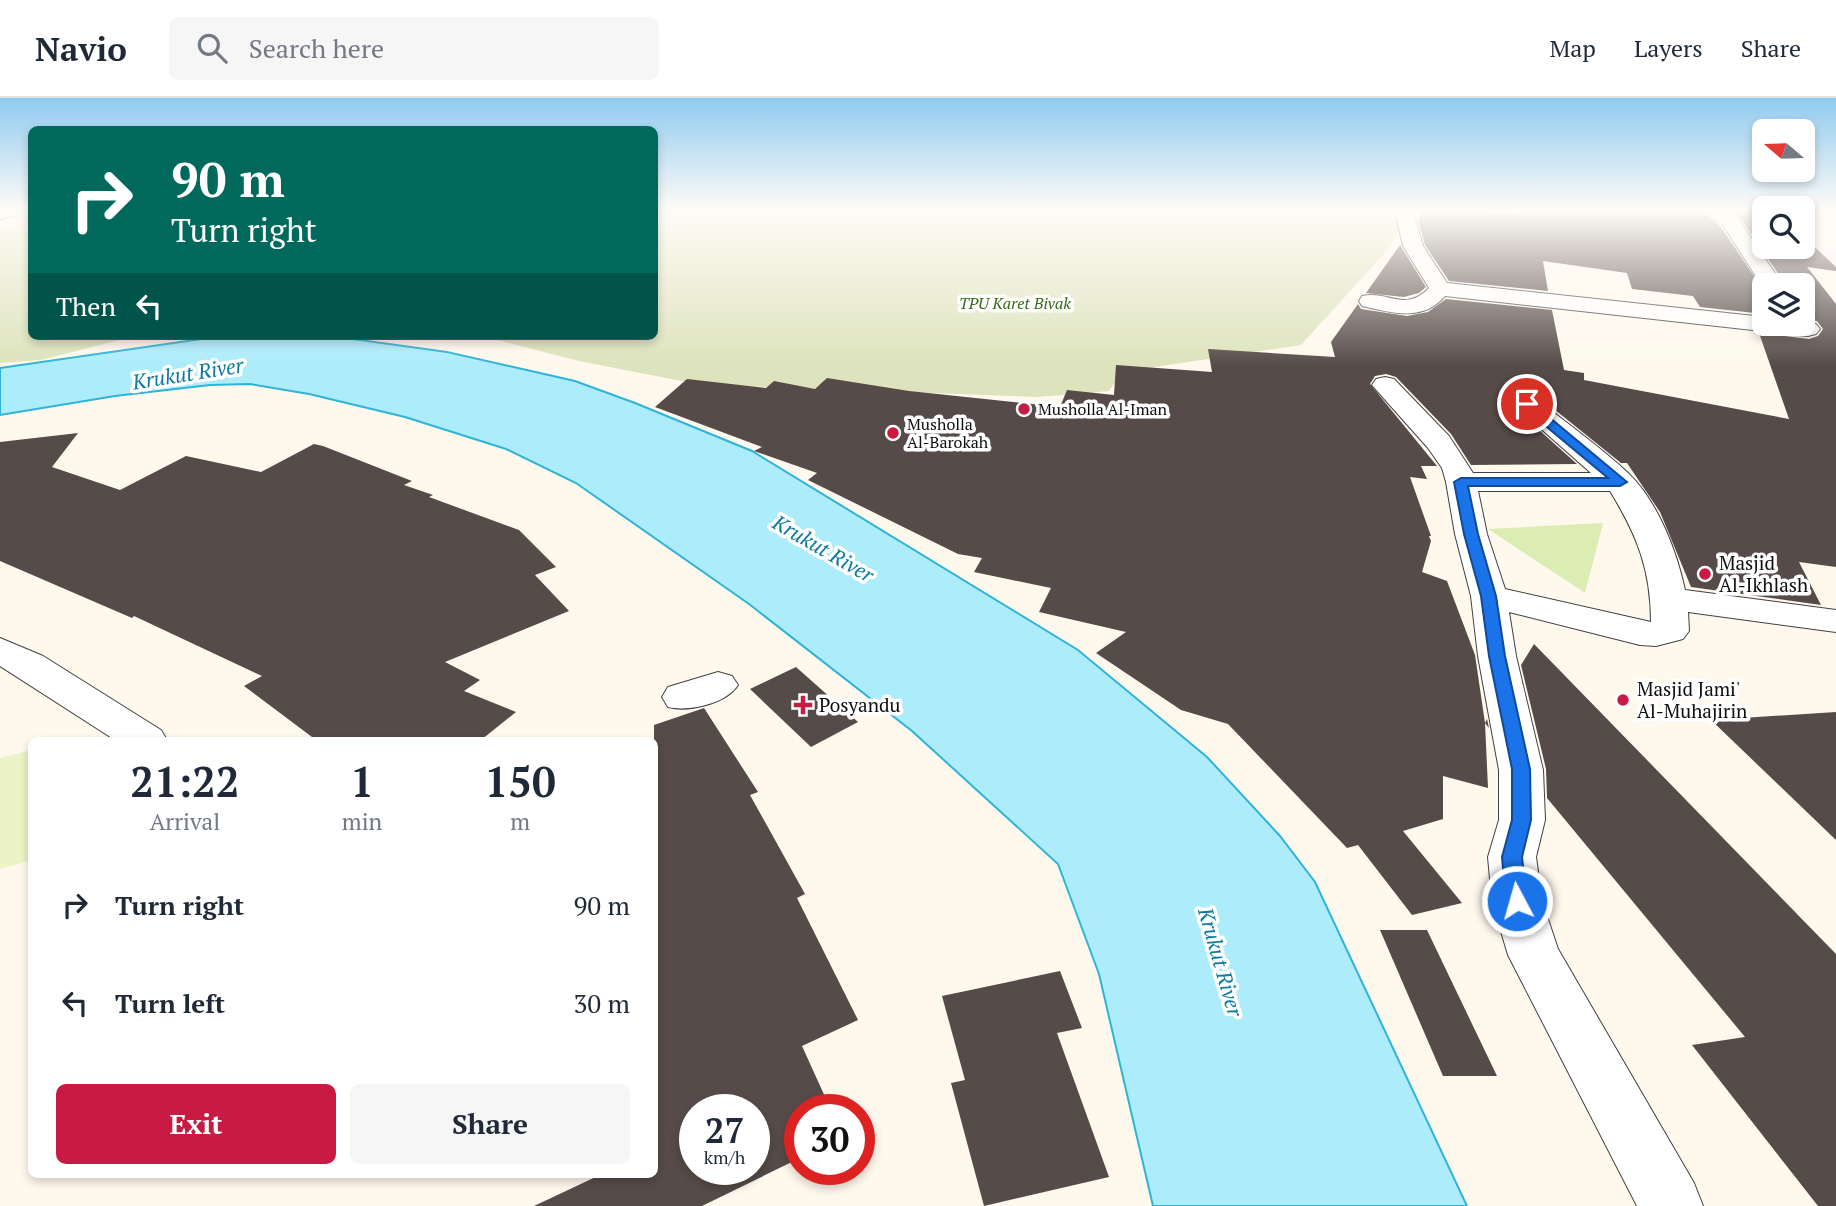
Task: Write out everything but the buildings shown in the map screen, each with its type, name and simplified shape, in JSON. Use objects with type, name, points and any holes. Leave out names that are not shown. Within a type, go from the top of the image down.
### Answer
[{"type":"street","points":[[1423,263],[1440,289]]},
{"type":"street","points":[[1370,301],[1408,308],[1431,300],[1440,289]]},
{"type":"street","points":[[1440,289],[1752,324]]},
{"type":"street","points":[[1385,385],[1438,442],[1457,468],[1461,482],[1471,534],[1489,596],[1497,656],[1521,769],[1522,820],[1512,857],[1517,901],[1534,955],[1671,1206]]},
{"type":"street","points":[[1489,596],[1588,621],[1656,634],[1670,631],[1669,599],[1660,554],[1645,521],[1620,482],[1527,404]]},
{"type":"street","points":[[1461,482],[1620,482]]},
{"type":"street","points":[[1669,599],[1836,621]]},
{"type":"street","points":[[0,650],[29,665],[141,737]]},
{"type":"green space","points":[[0,263],[28,263],[28,340],[119,340],[41,360],[0,363]]},
{"type":"green space","name":"TPU Karet Bivak","points":[[658,263],[1376,263],[1301,345],[1122,372],[1109,391],[1037,397],[744,386],[681,381],[579,361],[498,340],[658,340]]},
{"type":"green space","points":[[1603,523],[1585,593],[1488,529]]},
{"type":"green space","points":[[28,751],[28,861],[0,869],[0,758]]},
{"type":"water","name":"Krukut River","points":[[194,340],[360,340],[447,352],[575,381],[752,451],[1078,650],[1207,757],[1280,836],[1315,882],[1467,1206],[1153,1206],[1099,974],[1058,864],[912,731],[749,604],[576,483],[506,449],[405,417],[309,394],[250,384],[210,385],[115,396],[0,415],[0,368]]},
{"type":"place","name":"Musholla Al-Iman","points":[[1024,409]]},
{"type":"place","name":"Musholla Al-Barokah","points":[[893,433]]},
{"type":"place","name":"Masjid Al-Ikhlash","points":[[1705,574]]},
{"type":"place","name":"Masjid Jami' Al-Muhajirin","points":[[1623,700]]},
{"type":"place","name":"Posyandu","points":[[803,705]]},
{"type":"route","points":[[1517,901],[1512,857],[1522,820],[1521,769],[1497,656],[1489,596],[1471,534],[1461,482],[1620,482],[1527,404]]}]
